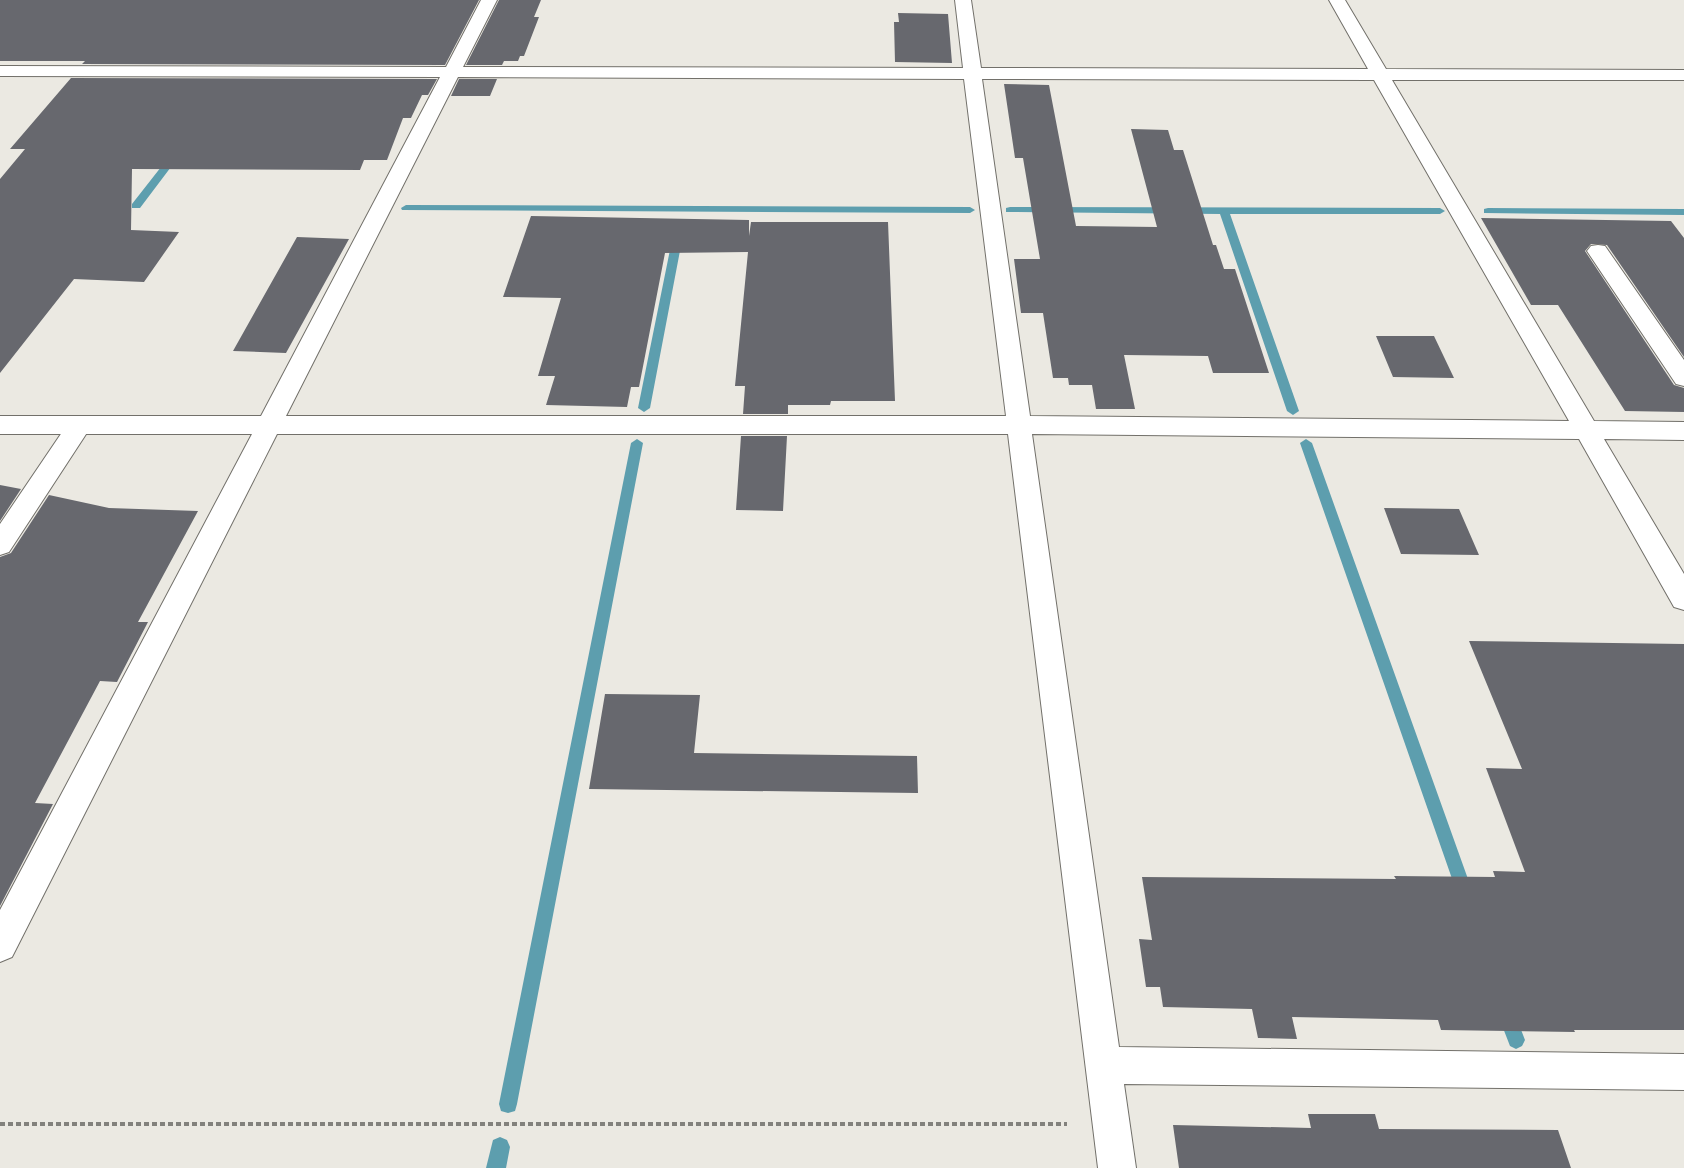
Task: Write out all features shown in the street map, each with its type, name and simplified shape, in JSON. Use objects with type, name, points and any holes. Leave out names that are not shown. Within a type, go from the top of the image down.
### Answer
[{"type":"street","points":[[0,946],[489,0]]},
{"type":"street","points":[[963,0],[1117,1168]]},
{"type":"street","points":[[1337,0],[1684,599]]},
{"type":"street","points":[[0,71],[1684,75]]},
{"type":"street","points":[[1598,251],[1684,378]]},
{"type":"street","points":[[0,425],[1019,425],[1684,431]]},
{"type":"street","points":[[0,545],[80,425]]},
{"type":"street","points":[[1104,1066],[1684,1072]]},
{"type":"path","points":[[0,1124],[1112,1124]]},
{"type":"building","points":[[0,0],[479,0],[445,65],[82,64],[85,61],[0,61]]},
{"type":"building","points":[[499,0],[541,0],[534,17],[539,17],[524,56],[520,56],[518,61],[504,61],[502,65],[466,65]]},
{"type":"building","points":[[898,13],[948,14],[952,63],[895,62],[894,22],[899,22]]},
{"type":"building","points":[[71,78],[437,79],[428,95],[422,95],[411,118],[403,118],[387,160],[364,160],[360,170],[132,169],[131,230],[179,232],[144,282],[74,279],[0,373],[0,179],[25,149],[10,149]]},
{"type":"building","points":[[459,79],[497,79],[490,96],[451,96]]},
{"type":"building","points":[[1004,84],[1049,85],[1076,226],[1157,227],[1131,129],[1168,130],[1174,150],[1183,150],[1213,245],[1216,245],[1224,269],[1235,269],[1269,373],[1213,373],[1208,356],[1124,355],[1135,409],[1096,409],[1092,385],[1069,385],[1068,378],[1053,378],[1043,313],[1021,313],[1014,259],[1040,259],[1023,158],[1015,158]]},
{"type":"building","points":[[531,216],[749,220],[749,236],[751,222],[888,222],[895,401],[831,401],[830,405],[788,405],[788,414],[743,414],[745,386],[735,386],[748,252],[665,253],[639,387],[631,387],[627,407],[546,405],[555,376],[538,376],[561,298],[503,297]]},
{"type":"building","points":[[1481,218],[1671,221],[1684,238],[1684,357],[1607,245],[1591,244],[1585,251],[1674,385],[1684,388],[1684,412],[1625,411],[1558,305],[1531,305]]},
{"type":"building","points":[[297,237],[349,239],[286,353],[233,351]]},
{"type":"building","points":[[1376,336],[1434,336],[1454,378],[1393,377]]},
{"type":"building","points":[[741,436],[787,436],[783,511],[736,510]]},
{"type":"building","points":[[0,485],[21,489],[0,521]]},
{"type":"building","points":[[49,495],[109,508],[198,511],[138,622],[148,622],[117,682],[100,681],[35,803],[53,804],[0,906],[0,557],[11,553]]},
{"type":"building","points":[[1384,508],[1459,509],[1479,555],[1401,554]]},
{"type":"building","points":[[1469,641],[1684,644],[1684,1030],[1574,1030],[1575,1032],[1441,1030],[1438,1020],[1292,1017],[1297,1039],[1258,1038],[1252,1009],[1163,1007],[1160,987],[1146,987],[1139,939],[1152,940],[1142,877],[1396,879],[1394,876],[1495,877],[1493,871],[1525,872],[1486,768],[1522,769]]},
{"type":"building","points":[[605,694],[700,695],[694,753],[917,756],[918,793],[589,789]]},
{"type":"building","points":[[1308,1114],[1375,1114],[1379,1129],[1558,1130],[1571,1168],[1179,1168],[1173,1125],[1311,1128]]},
{"type":"waterway","points":[[136,206],[175,155]]},
{"type":"waterway","points":[[406,208],[970,210]]},
{"type":"waterway","points":[[1010,210],[1224,210]]},
{"type":"waterway","points":[[1224,210],[1440,211]]},
{"type":"waterway","points":[[1224,210],[1293,411]]},
{"type":"waterway","points":[[1488,211],[1684,212]]},
{"type":"waterway","points":[[644,408],[678,235]]},
{"type":"waterway","points":[[508,1104],[637,443]]},
{"type":"waterway","points":[[1306,443],[1465,893]]},
{"type":"waterway","points":[[1507,1015],[1516,1040]]},
{"type":"waterway","points":[[496,1168],[500,1147]]}]
